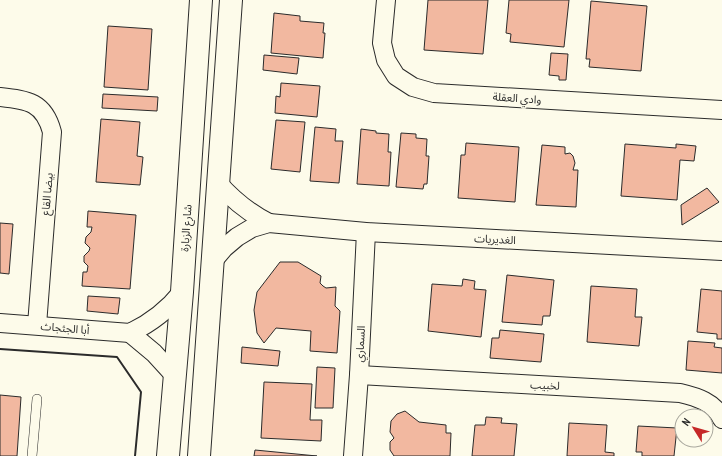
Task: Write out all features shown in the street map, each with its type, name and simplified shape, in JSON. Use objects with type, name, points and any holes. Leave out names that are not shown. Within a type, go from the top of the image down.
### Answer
[{"type":"street","points":[[188,0],[200,9]]},
{"type":"street","points":[[199,456],[231,0]]},
{"type":"street","name":"وادي العقلة","points":[[386,0],[382,43],[386,60],[396,76],[413,87],[434,93],[722,110]]},
{"type":"street","name":"شارع الزبارة","points":[[168,456],[182,292],[200,9]]},
{"type":"street","name":"بيضا القاع","points":[[0,97],[14,98],[29,102],[42,110],[49,119],[52,132],[37,326]]},
{"type":"street","name":"الغديريات","points":[[218,183],[229,196],[241,206],[269,223]]},
{"type":"street","name":"الغديريات","points":[[213,261],[224,248],[237,237],[252,228],[269,223],[366,232],[722,251]]},
{"type":"street","name":"السماري","points":[[353,456],[359,375],[366,232]]},
{"type":"street","points":[[175,376],[154,353],[130,334],[159,317],[182,292]]},
{"type":"street","name":"أبا الجثجاث","points":[[0,323],[130,334]]},
{"type":"street","name":"لخبيب","points":[[359,375],[680,393],[698,397],[712,406],[722,419]]},
{"type":"lane","points":[[32,456],[37,399]]},
{"type":"building","points":[[428,0],[488,0],[483,54],[424,50]]},
{"type":"building","points":[[509,0],[569,0],[564,47],[510,42],[511,34],[506,33]]},
{"type":"building","points":[[591,1],[647,6],[641,71],[589,67],[590,59],[586,59]]},
{"type":"building","points":[[274,13],[300,16],[300,21],[324,23],[323,33],[325,33],[323,58],[271,53]]},
{"type":"building","points":[[108,26],[152,29],[148,90],[104,87]]},
{"type":"building","points":[[551,53],[568,54],[566,80],[559,80],[559,76],[549,75]]},
{"type":"building","points":[[264,55],[299,58],[297,74],[263,70]]},
{"type":"building","points":[[281,83],[320,86],[317,117],[275,113],[276,96],[280,97]]},
{"type":"building","points":[[103,94],[158,97],[157,111],[102,108]]},
{"type":"building","points":[[101,119],[140,122],[137,156],[143,157],[140,185],[96,182]]},
{"type":"building","points":[[276,120],[305,122],[300,172],[271,169]]},
{"type":"building","points":[[315,127],[336,129],[335,141],[343,141],[339,183],[310,181]]},
{"type":"building","points":[[361,129],[376,131],[376,133],[389,134],[388,152],[391,152],[389,186],[357,184]]},
{"type":"building","points":[[401,133],[416,134],[416,138],[427,139],[426,156],[429,156],[427,184],[424,184],[423,189],[396,187]]},
{"type":"building","points":[[466,143],[519,147],[515,202],[458,198],[461,155],[465,155]]},
{"type":"building","points":[[625,144],[676,148],[676,144],[696,146],[694,161],[680,160],[677,200],[621,196]]},
{"type":"building","points":[[542,145],[565,147],[565,154],[570,153],[573,156],[575,163],[573,170],[578,170],[576,207],[536,205]]},
{"type":"building","points":[[707,188],[719,202],[682,225],[681,205]]},
{"type":"building","points":[[88,211],[136,215],[130,289],[82,286],[83,272],[87,272],[88,266],[84,262],[84,256],[90,248],[85,243],[86,237],[91,232],[92,227],[87,227]]},
{"type":"building","points":[[0,223],[13,224],[9,274],[0,273]]},
{"type":"building","points":[[280,262],[298,262],[321,276],[320,283],[326,288],[336,287],[335,306],[340,311],[337,353],[310,351],[311,331],[276,328],[264,343],[257,333],[254,310],[257,292]]},
{"type":"building","points":[[507,275],[554,280],[550,316],[543,316],[542,325],[502,322]]},
{"type":"building","points":[[463,279],[475,281],[474,289],[486,290],[481,337],[428,331],[432,284],[462,286]]},
{"type":"building","points":[[591,286],[637,289],[635,317],[642,317],[639,346],[587,342]]},
{"type":"building","points":[[701,289],[722,291],[722,339],[717,339],[717,334],[697,332]]},
{"type":"building","points":[[88,296],[120,298],[118,314],[87,311]]},
{"type":"building","points":[[500,330],[544,334],[541,362],[490,358],[492,338],[499,338]]},
{"type":"building","points":[[688,341],[715,343],[714,347],[722,348],[722,373],[686,370]]},
{"type":"building","points":[[242,347],[280,351],[278,366],[241,363]]},
{"type":"building","points":[[317,367],[335,368],[333,408],[315,408]]},
{"type":"building","points":[[264,382],[312,384],[310,420],[322,420],[321,441],[261,438]]},
{"type":"building","points":[[0,395],[21,397],[17,456],[0,456]]},
{"type":"building","points":[[405,411],[419,422],[446,425],[446,433],[451,433],[450,456],[394,456],[390,450],[390,442],[394,438],[390,432],[391,421],[397,414]]},
{"type":"building","points":[[486,417],[502,418],[501,423],[517,424],[514,456],[472,456],[475,425],[485,425]]},
{"type":"building","points":[[569,423],[607,425],[605,452],[614,453],[614,456],[567,456]]},
{"type":"building","points":[[638,426],[674,428],[674,456],[642,456],[642,452],[636,452]]},
{"type":"building","points":[[255,450],[317,456],[254,456]]},
{"type":"wall","points":[[0,349],[117,357],[141,392],[135,456]]}]
